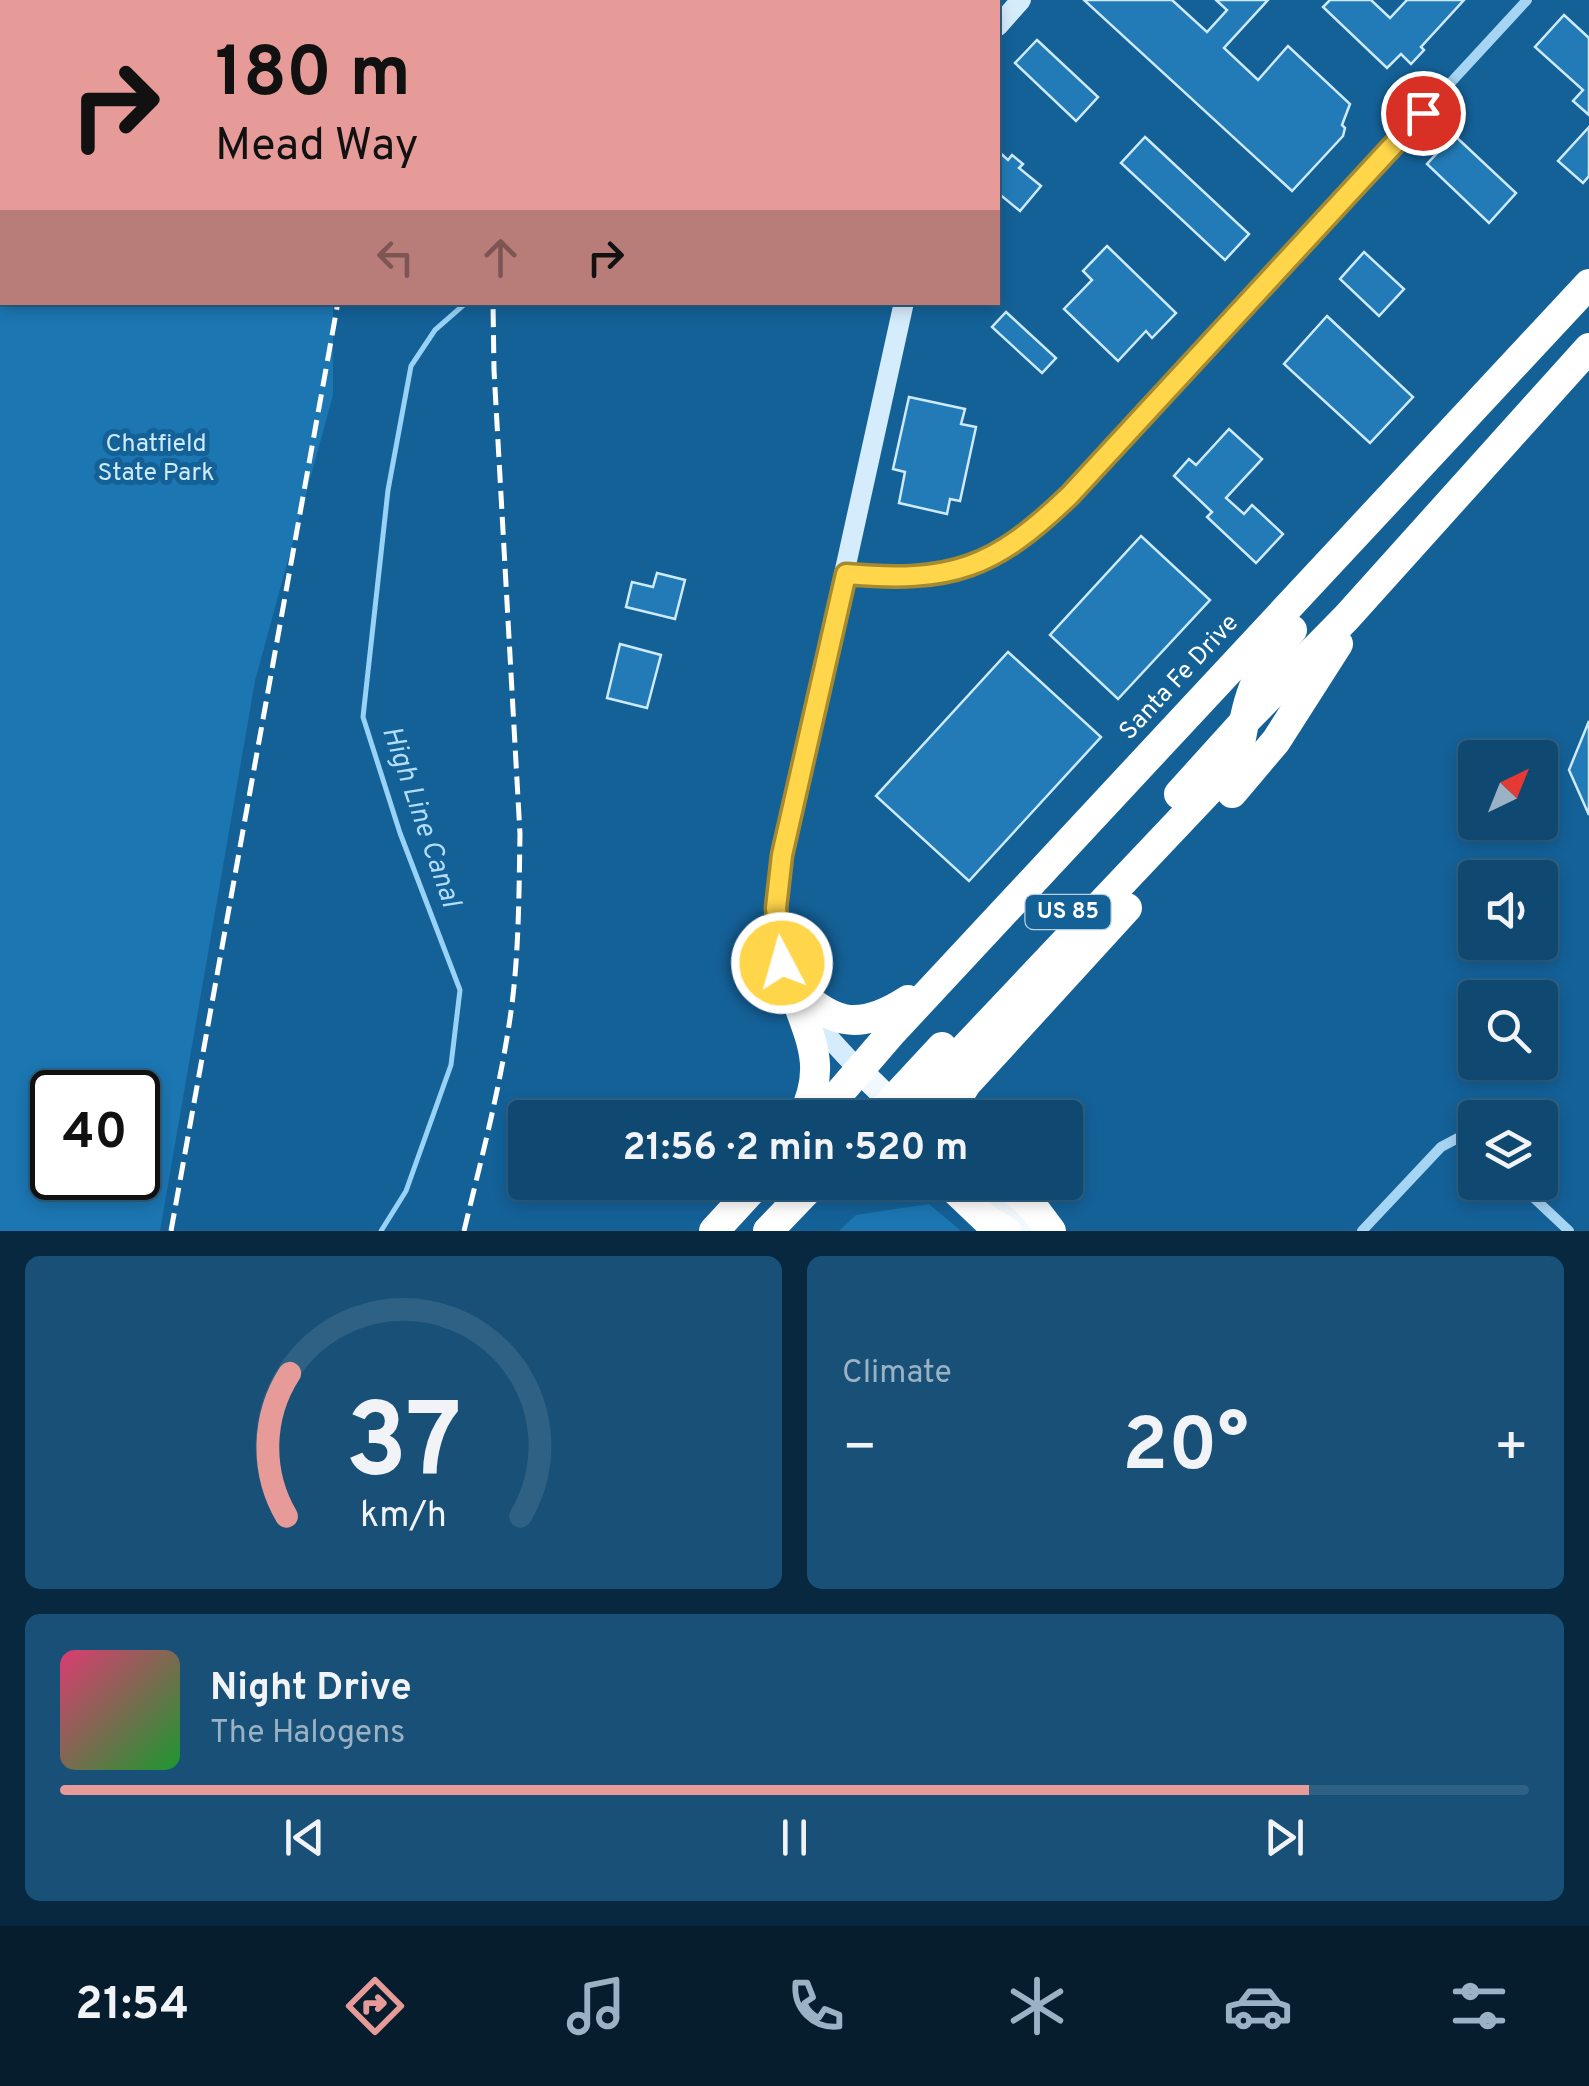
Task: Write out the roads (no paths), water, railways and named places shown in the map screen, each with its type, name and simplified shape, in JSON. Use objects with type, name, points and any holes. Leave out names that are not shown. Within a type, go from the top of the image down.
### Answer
[{"type":"highway","name":"Santa Fe Drive","points":[[833,1100],[944,976],[1589,284]]},
{"type":"highway","points":[[928,1100],[948,1066],[1233,765],[1254,680],[1269,656],[1577,323],[1589,302]]},
{"type":"highway","name":"US 85","points":[[903,1100],[1589,348]]},
{"type":"highway","points":[[956,1100],[966,1084],[1247,777],[1276,741],[1337,648],[1347,617]]},
{"type":"highway","points":[[792,990],[826,1014],[855,1022],[885,1015],[944,976]]},
{"type":"highway","points":[[792,990],[813,1047],[817,1070],[809,1100]]},
{"type":"highway","points":[[714,1231],[742,1200]]},
{"type":"highway","points":[[768,1231],[798,1200]]},
{"type":"highway","points":[[966,1200],[1006,1231]]},
{"type":"highway","points":[[1025,1200],[1051,1231]]},
{"type":"main road","points":[[859,1070],[883,1100]]},
{"type":"main road","points":[[999,1200],[1033,1231]]},
{"type":"street","points":[[1000,24],[1021,0]]},
{"type":"street","points":[[846,574],[910,578],[948,573],[987,560],[1028,533],[1070,495],[1527,0]]},
{"type":"street","points":[[859,1070],[792,990],[778,939],[776,908],[782,855],[903,305]]},
{"type":"street","points":[[1362,1231],[1441,1147],[1458,1138]]},
{"type":"street","points":[[1536,1200],[1568,1231]]},
{"type":"waterway","name":"High Line Canal","points":[[381,1231],[406,1191],[451,1065],[460,990],[400,833],[363,717],[388,490],[411,366],[435,330],[464,305]]},
{"type":"railway","points":[[171,1231],[337,305]]},
{"type":"railway","points":[[464,1231],[508,1033],[518,919],[520,834],[493,305]]},
{"type":"park label","name":"Chatfield State Park","points":[[156,460]]}]
